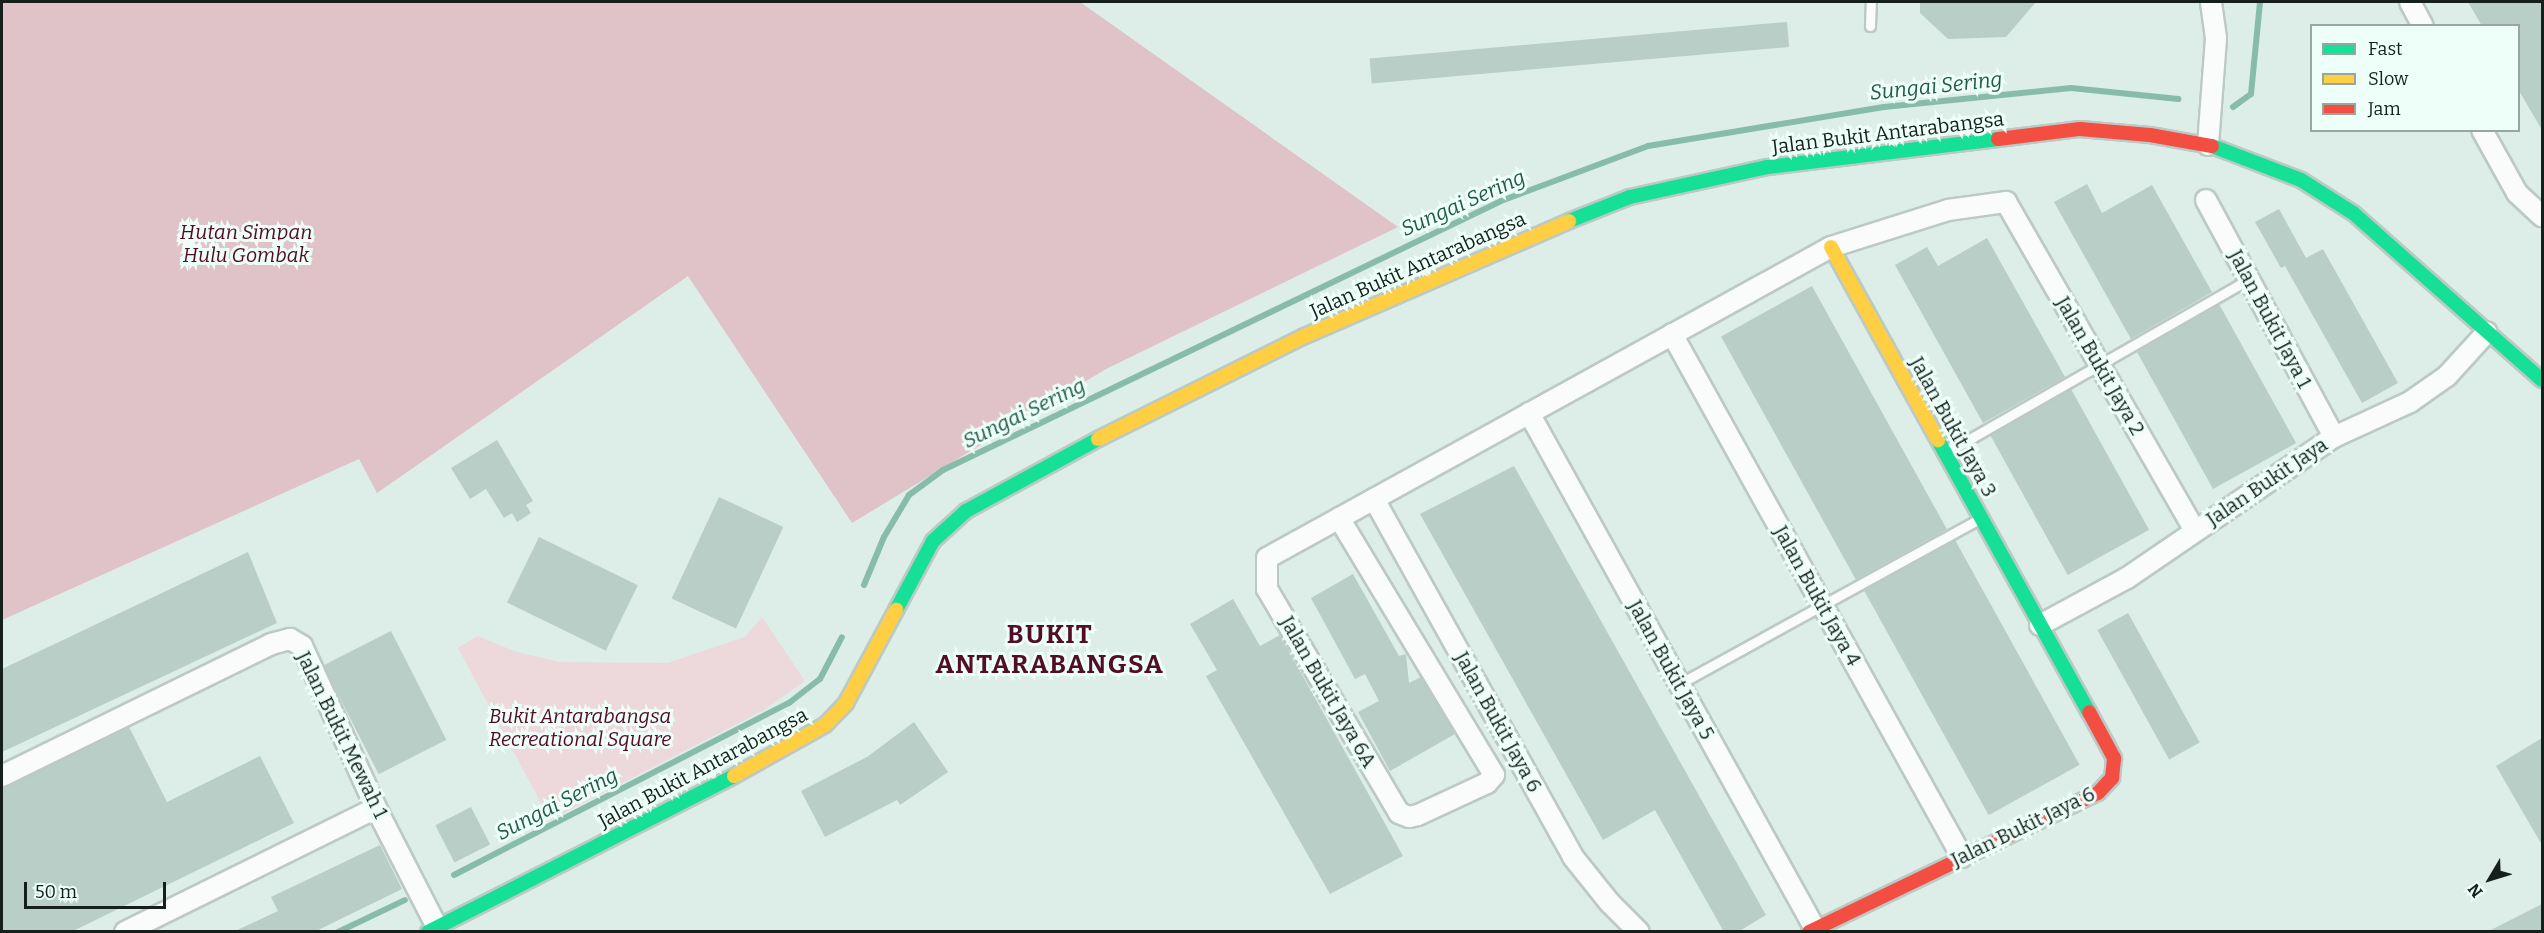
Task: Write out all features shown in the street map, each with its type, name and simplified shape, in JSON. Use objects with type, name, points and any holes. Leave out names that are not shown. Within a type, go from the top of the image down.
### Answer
[{"type":"street","points":[[2208,146],[2216,38],[2211,2]]},
{"type":"street","points":[[2410,2],[2422,24]]},
{"type":"street","name":"Jalan Bukit Antarabangsa","points":[[432,929],[688,802],[825,725],[846,704],[933,542],[966,511],[1087,444],[1274,352],[1505,247],[1630,197],[1768,166],[2080,129],[2150,135],[2208,146],[2301,180],[2353,213],[2542,380]]},
{"type":"street","points":[[2483,132],[2517,193],[2542,216]]},
{"type":"street","name":"Jalan Bukit Jaya 1","points":[[2206,200],[2334,437]]},
{"type":"street","name":"Jalan Bukit Jaya 2","points":[[1831,247],[1948,210],[2006,202],[2195,531]]},
{"type":"street","points":[[1339,518],[1831,247]]},
{"type":"street","name":"Jalan Bukit Jaya 3","points":[[1831,247],[2040,625]]},
{"type":"street","name":"Jalan Bukit Jaya","points":[[2040,625],[2127,579],[2334,437],[2410,402],[2447,376],[2487,332]]},
{"type":"street","name":"Jalan Bukit Jaya 4","points":[[1672,334],[1962,857]]},
{"type":"street","name":"Jalan Bukit Jaya 5","points":[[1529,413],[1811,929]]},
{"type":"street","name":"Jalan Bukit Jaya 6","points":[[1374,499],[1573,856],[1609,902],[1639,932]]},
{"type":"street","name":"Jalan Bukit Jaya 6A","points":[[1339,518],[1494,775],[1487,783],[1408,817],[1399,813],[1267,589],[1267,558],[1339,518]]},
{"type":"street","name":"Jalan Bukit Jaya 6","points":[[1811,929],[2098,794],[2112,778],[2114,758],[2040,625]]},
{"type":"street","name":"Jalan Bukit Mewah 1","points":[[2,776],[271,644],[290,639],[302,646],[432,929]]},
{"type":"street","points":[[125,932],[376,808]]},
{"type":"lane","points":[[1870,26],[1871,2]]},
{"type":"lane","points":[[1945,453],[2249,279]]},
{"type":"lane","points":[[1679,684],[1981,518]]},
{"type":"green space","name":"Hutan Simpan Hulu Gombak","points":[[2,2],[1080,2],[1398,227],[1106,369],[852,523],[688,276],[377,493],[359,459],[2,620]]},
{"type":"green space","name":"Bukit Antarabangsa Recreational Square","points":[[762,617],[805,681],[764,710],[550,820],[458,648],[477,636],[517,652],[560,662],[668,663],[745,637]]},
{"type":"building","points":[[1920,2],[2036,2],[2006,37],[1948,39],[1920,13]]},
{"type":"building","points":[[2468,2],[2542,2],[2542,130],[2520,92],[2520,24],[2481,24]]},
{"type":"building","points":[[1787,22],[1789,47],[1372,83],[1370,59]]},
{"type":"building","points":[[2087,184],[2102,213],[2152,185],[2212,292],[2131,339],[2054,202]]},
{"type":"building","points":[[2279,209],[2306,258],[2323,249],[2398,383],[2362,403],[2285,266],[2281,268],[2255,222]]},
{"type":"building","points":[[1987,238],[2065,377],[1983,423],[1895,265],[1927,247],[1938,266]]},
{"type":"building","points":[[1812,286],[1947,529],[1856,580],[1721,336]]},
{"type":"building","points":[[2219,304],[2296,443],[2213,489],[2136,350]]},
{"type":"building","points":[[2071,389],[2149,530],[2068,575],[1990,434]]},
{"type":"building","points":[[497,440],[533,501],[526,505],[531,513],[517,522],[512,513],[504,518],[486,489],[470,499],[451,468]]},
{"type":"building","points":[[1514,466],[1766,915],[1738,932],[1724,932],[1655,810],[1603,840],[1420,514]]},
{"type":"building","points":[[719,497],[783,527],[736,629],[672,599]]},
{"type":"building","points":[[539,537],[638,585],[606,651],[507,603]]},
{"type":"building","points":[[1955,540],[2080,765],[1989,815],[1864,590]]},
{"type":"building","points":[[248,552],[277,623],[2,752],[2,669]]},
{"type":"building","points":[[1353,574],[1399,656],[1406,654],[1409,683],[1421,677],[1455,734],[1390,771],[1358,712],[1379,701],[1365,674],[1355,679],[1311,598]]},
{"type":"building","points":[[1233,599],[1260,646],[1280,635],[1403,856],[1330,894],[1206,676],[1217,670],[1190,624]]},
{"type":"building","points":[[2128,613],[2200,742],[2169,759],[2097,630]]},
{"type":"building","points":[[391,631],[446,740],[379,774],[323,666]]},
{"type":"building","points":[[914,722],[948,772],[900,805],[897,800],[825,837],[801,791],[867,757]]},
{"type":"building","points":[[129,727],[167,802],[260,756],[294,823],[71,932],[2,932],[2,788]]},
{"type":"building","points":[[2542,738],[2542,845],[2496,766]]},
{"type":"building","points":[[471,807],[490,844],[454,863],[435,825]]},
{"type":"building","points":[[380,845],[402,889],[314,932],[233,932],[278,911],[271,897]]},
{"type":"building","points":[[2542,904],[2542,932],[2487,932]]},
{"type":"waterway","name":"Sungai Sering","points":[[2233,107],[2251,94],[2260,2]]},
{"type":"waterway","name":"Sungai Sering","points":[[864,585],[884,537],[909,495],[943,470],[1501,201],[1648,146],[1884,107],[2071,88],[2178,99]]},
{"type":"waterway","name":"Sungai Sering","points":[[454,875],[789,703],[820,679],[842,637]]},
{"type":"waterway","name":"Sungai Sering","points":[[338,932],[405,900]]},
{"type":"traffic: fast","points":[[1569,221],[1630,197],[1768,167],[1998,139]]},
{"type":"traffic: fast","points":[[2212,146],[2301,180],[2353,213],[2542,380]]},
{"type":"traffic: fast","points":[[896,610],[933,541],[966,511],[1098,439]]},
{"type":"traffic: fast","points":[[1938,440],[2089,712]]},
{"type":"traffic: fast","points":[[428,932],[734,776]]},
{"type":"traffic: slow","points":[[1098,439],[1305,336],[1569,221]]},
{"type":"traffic: slow","points":[[1831,247],[1938,440]]},
{"type":"traffic: slow","points":[[734,776],[825,725],[846,703],[896,610]]},
{"type":"traffic: jam","points":[[1998,139],[2080,129],[2150,135],[2212,146]]},
{"type":"traffic: jam","points":[[1809,932],[2098,793],[2112,778],[2114,758],[2089,712]]},
{"type":"district","name":"BUKIT ANTARABANGSA","points":[[1050,650]]}]
